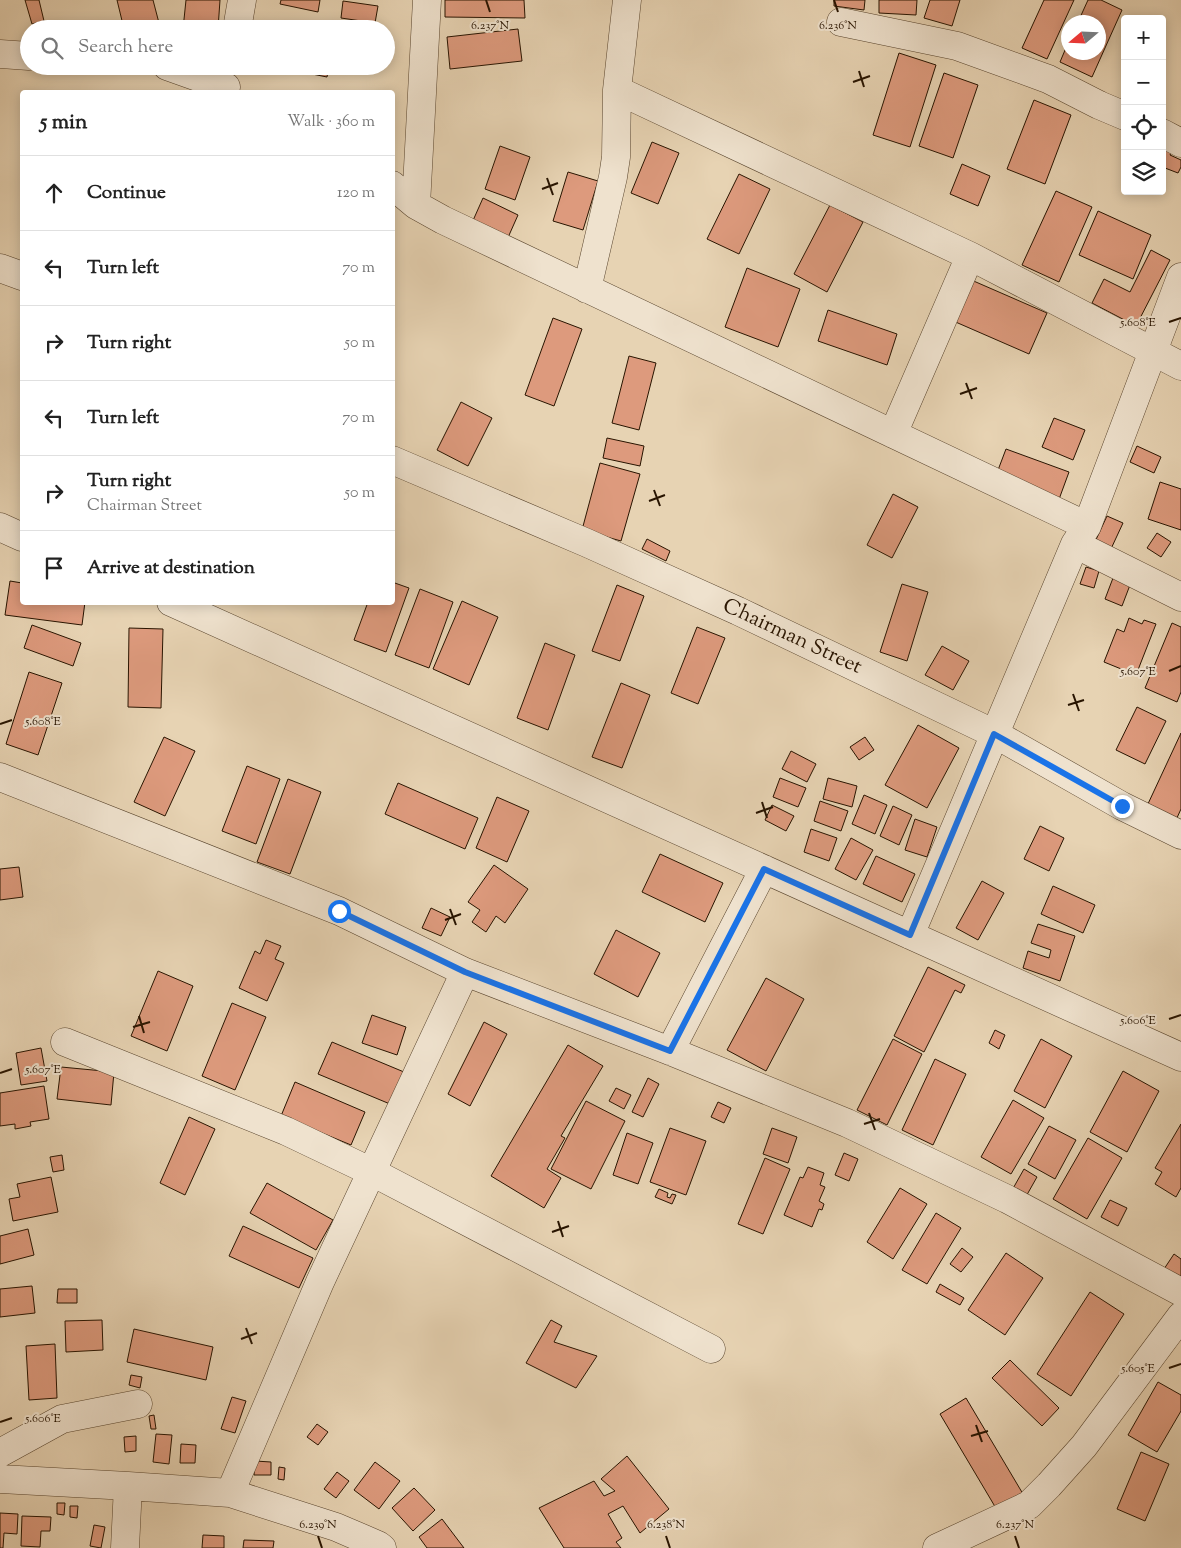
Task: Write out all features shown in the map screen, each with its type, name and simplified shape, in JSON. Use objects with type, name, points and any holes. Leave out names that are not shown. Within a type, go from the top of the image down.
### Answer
[{"type":"street","points":[[239,20],[242,0]]},
{"type":"street","points":[[416,205],[427,0]]},
{"type":"street","points":[[587,289],[613,178],[616,157],[617,90],[627,0]]},
{"type":"street","points":[[841,22],[957,46],[1048,79],[1121,114]]},
{"type":"street","points":[[0,54],[20,55]]},
{"type":"street","points":[[203,75],[231,82]]},
{"type":"street","points":[[617,90],[970,256],[1181,366]]},
{"type":"street","points":[[1166,135],[1181,143]]},
{"type":"street","points":[[395,188],[416,205],[443,220],[893,434],[1081,535],[1181,597]]},
{"type":"street","points":[[893,434],[970,256]]},
{"type":"street","points":[[0,268],[20,275]]},
{"type":"street","points":[[910,935],[994,734],[1081,535],[1181,277]]},
{"type":"street","name":"Chairman Street","points":[[395,461],[738,610],[994,734],[1122,806],[1181,835]]},
{"type":"street","points":[[0,527],[20,536]]},
{"type":"street","points":[[178,605],[1181,1057]]},
{"type":"street","points":[[0,777],[339,911],[465,972],[670,1051],[847,1123],[1007,1199],[1181,1292]]},
{"type":"street","points":[[670,1051],[764,869]]},
{"type":"street","points":[[230,1493],[320,1282],[465,972]]},
{"type":"street","points":[[65,1042],[286,1131],[372,1172],[711,1349]]},
{"type":"street","points":[[937,1548],[1029,1505],[1084,1446],[1181,1316]]},
{"type":"street","points":[[0,1453],[62,1419],[138,1404]]},
{"type":"street","points":[[0,1479],[230,1493],[336,1527],[382,1548]]},
{"type":"street","points":[[125,1548],[128,1486]]},
{"type":"building","points":[[25,0],[39,0],[44,20],[31,20]]},
{"type":"building","points":[[117,0],[153,0],[158,20],[122,20]]},
{"type":"building","points":[[186,0],[220,0],[219,20],[184,20]]},
{"type":"building","points":[[281,0],[320,0],[318,12],[280,4]]},
{"type":"building","points":[[445,0],[524,0],[525,18],[445,17]]},
{"type":"building","points":[[834,0],[865,0],[864,10],[834,6]]},
{"type":"building","points":[[879,0],[917,0],[916,15],[879,13]]},
{"type":"building","points":[[930,0],[960,0],[952,26],[924,18]]},
{"type":"building","points":[[1044,0],[1074,0],[1067,15],[1061,15],[1061,28],[1047,59],[1022,48]]},
{"type":"building","points":[[1088,0],[1101,0],[1122,10],[1106,46],[1106,15],[1081,15]]},
{"type":"building","points":[[343,1],[378,6],[376,20],[341,18]]},
{"type":"building","points":[[518,29],[522,61],[450,69],[447,37]]},
{"type":"building","points":[[899,53],[936,65],[910,147],[873,135]]},
{"type":"building","points":[[1061,60],[1100,60],[1092,77],[1060,62]]},
{"type":"building","points":[[944,73],[978,85],[953,158],[919,146]]},
{"type":"building","points":[[1034,100],[1071,115],[1045,184],[1007,169]]},
{"type":"building","points":[[652,142],[679,153],[658,204],[631,193]]},
{"type":"building","points":[[1166,144],[1174,147],[1170,155],[1181,160],[1181,167],[1178,173],[1166,168]]},
{"type":"building","points":[[500,146],[530,157],[515,200],[485,189]]},
{"type":"building","points":[[962,164],[990,176],[978,206],[950,194]]},
{"type":"building","points":[[568,172],[598,181],[583,230],[553,221]]},
{"type":"building","points":[[739,174],[770,189],[739,254],[707,239]]},
{"type":"building","points":[[1056,191],[1092,207],[1059,282],[1022,265]]},
{"type":"building","points":[[483,198],[518,215],[506,242],[471,225]]},
{"type":"building","points":[[830,205],[863,222],[827,292],[794,274]]},
{"type":"building","points":[[1098,211],[1151,235],[1133,279],[1079,255]]},
{"type":"building","points":[[1151,250],[1170,260],[1136,326],[1092,303],[1104,279],[1130,292]]},
{"type":"building","points":[[747,268],[800,289],[778,347],[725,327]]},
{"type":"building","points":[[969,279],[1047,313],[1029,354],[951,320]]},
{"type":"building","points":[[828,310],[897,334],[887,365],[818,341]]},
{"type":"building","points":[[553,318],[582,329],[554,406],[525,395]]},
{"type":"building","points":[[629,356],[656,363],[639,430],[612,423]]},
{"type":"building","points":[[461,402],[492,418],[468,466],[437,450]]},
{"type":"building","points":[[1054,418],[1085,430],[1073,460],[1042,447]]},
{"type":"building","points":[[607,438],[644,446],[640,466],[603,458]]},
{"type":"building","points":[[1137,446],[1161,457],[1154,473],[1130,462]]},
{"type":"building","points":[[1006,449],[1069,472],[1058,502],[995,478]]},
{"type":"building","points":[[600,463],[640,474],[621,541],[582,530]]},
{"type":"building","points":[[1160,482],[1181,489],[1181,530],[1148,519]]},
{"type":"building","points":[[893,494],[918,507],[892,558],[867,545]]},
{"type":"building","points":[[1107,516],[1123,523],[1110,551],[1094,544]]},
{"type":"building","points":[[1157,533],[1171,542],[1161,557],[1147,548]]},
{"type":"building","points":[[647,539],[670,551],[666,561],[642,549]]},
{"type":"building","points":[[1086,567],[1099,571],[1094,588],[1080,584]]},
{"type":"building","points":[[1113,578],[1130,585],[1122,606],[1105,599]]},
{"type":"building","points":[[10,581],[20,583],[20,605],[85,605],[82,625],[5,615]]},
{"type":"building","points":[[395,583],[409,588],[386,652],[354,640],[367,605],[395,605]]},
{"type":"building","points":[[902,584],[928,592],[907,661],[880,652]]},
{"type":"building","points":[[617,585],[644,596],[620,661],[592,651]]},
{"type":"building","points":[[420,589],[453,602],[429,668],[395,655]]},
{"type":"building","points":[[462,601],[498,617],[469,685],[433,669]]},
{"type":"building","points":[[1129,618],[1142,624],[1144,620],[1156,624],[1136,675],[1104,662],[1117,629],[1124,632]]},
{"type":"building","points":[[1172,623],[1181,627],[1181,692],[1177,702],[1145,688]]},
{"type":"building","points":[[32,625],[81,643],[73,666],[24,648]]},
{"type":"building","points":[[697,627],[725,638],[698,704],[671,693]]},
{"type":"building","points":[[129,628],[163,629],[161,708],[128,707]]},
{"type":"building","points":[[545,643],[575,655],[548,730],[517,718]]},
{"type":"building","points":[[942,646],[969,661],[953,690],[925,675]]},
{"type":"building","points":[[29,672],[62,683],[38,755],[6,744]]},
{"type":"building","points":[[621,683],[650,695],[622,768],[592,757]]},
{"type":"building","points":[[1137,707],[1166,721],[1145,764],[1116,750]]},
{"type":"building","points":[[918,725],[959,748],[927,808],[885,785]]},
{"type":"building","points":[[1181,733],[1181,809],[1176,820],[1147,806]]},
{"type":"building","points":[[164,737],[195,751],[165,816],[134,802]]},
{"type":"building","points":[[865,737],[874,750],[859,760],[850,747]]},
{"type":"building","points":[[791,751],[816,764],[807,782],[782,769]]},
{"type":"building","points":[[247,766],[280,779],[256,844],[222,831]]},
{"type":"building","points":[[780,778],[806,788],[798,807],[773,797]]},
{"type":"building","points":[[828,778],[857,786],[852,807],[823,799]]},
{"type":"building","points":[[288,779],[321,792],[290,874],[257,862]]},
{"type":"building","points":[[398,783],[478,818],[465,849],[385,814]]},
{"type":"building","points":[[864,795],[887,805],[875,834],[852,824]]},
{"type":"building","points":[[497,797],[529,811],[507,862],[476,848]]},
{"type":"building","points":[[820,801],[848,811],[841,831],[814,821]]},
{"type":"building","points":[[772,805],[794,816],[786,831],[765,820]]},
{"type":"building","points":[[893,806],[912,815],[899,845],[880,836]]},
{"type":"building","points":[[915,819],[937,827],[927,857],[905,850]]},
{"type":"building","points":[[1040,826],[1064,838],[1049,871],[1024,859]]},
{"type":"building","points":[[811,829],[837,838],[829,861],[804,852]]},
{"type":"building","points":[[851,838],[873,850],[856,880],[835,869]]},
{"type":"building","points":[[660,854],[723,883],[705,922],[642,892]]},
{"type":"building","points":[[876,856],[915,874],[902,902],[863,884]]},
{"type":"building","points":[[494,865],[528,889],[505,923],[496,916],[486,932],[472,922],[480,910],[468,902]]},
{"type":"building","points":[[19,867],[23,897],[0,900],[0,869]]},
{"type":"building","points":[[982,881],[1004,893],[978,940],[956,928]]},
{"type":"building","points":[[1053,886],[1095,905],[1083,933],[1041,914]]},
{"type":"building","points":[[431,908],[450,917],[441,936],[422,928]]},
{"type":"building","points":[[1038,924],[1075,936],[1060,981],[1023,968],[1028,951],[1049,958],[1051,950],[1031,943]]},
{"type":"building","points":[[616,930],[660,953],[638,997],[594,974]]},
{"type":"building","points":[[266,940],[281,946],[275,959],[284,963],[267,1001],[239,988],[255,951],[260,954]]},
{"type":"building","points":[[928,967],[965,985],[961,993],[955,990],[924,1052],[894,1036]]},
{"type":"building","points":[[158,971],[193,986],[167,1051],[131,1036]]},
{"type":"building","points":[[766,978],[804,999],[766,1071],[727,1050]]},
{"type":"building","points":[[232,1003],[266,1017],[235,1090],[202,1076]]},
{"type":"building","points":[[372,1015],[406,1027],[397,1055],[362,1043]]},
{"type":"building","points":[[484,1022],[507,1034],[470,1106],[448,1094]]},
{"type":"building","points":[[995,1030],[1005,1035],[999,1049],[989,1043]]},
{"type":"building","points":[[893,1039],[922,1054],[887,1125],[857,1110]]},
{"type":"building","points":[[1041,1039],[1072,1056],[1045,1108],[1014,1091]]},
{"type":"building","points":[[332,1042],[404,1072],[390,1104],[318,1074]]},
{"type":"building","points":[[568,1045],[603,1066],[561,1136],[565,1138],[547,1169],[561,1178],[544,1208],[491,1176]]},
{"type":"building","points":[[41,1048],[47,1081],[21,1085],[16,1053]]},
{"type":"building","points":[[935,1059],[966,1074],[933,1145],[902,1130]]},
{"type":"building","points":[[61,1067],[114,1072],[111,1105],[57,1099]]},
{"type":"building","points":[[1123,1071],[1159,1091],[1127,1152],[1090,1132]]},
{"type":"building","points":[[648,1078],[659,1084],[643,1117],[632,1112]]},
{"type":"building","points":[[295,1082],[365,1112],[351,1145],[281,1116]]},
{"type":"building","points":[[44,1086],[49,1119],[30,1122],[31,1126],[15,1129],[15,1124],[0,1126],[0,1093]]},
{"type":"building","points":[[616,1088],[631,1095],[624,1109],[609,1101]]},
{"type":"building","points":[[1013,1100],[1044,1118],[1011,1174],[981,1157]]},
{"type":"building","points":[[586,1101],[625,1121],[591,1189],[551,1169]]},
{"type":"building","points":[[718,1102],[731,1108],[724,1123],[711,1117]]},
{"type":"building","points":[[189,1117],[215,1129],[185,1195],[160,1183]]},
{"type":"building","points":[[1181,1124],[1181,1188],[1176,1197],[1155,1184],[1162,1172],[1155,1168]]},
{"type":"building","points":[[1049,1126],[1076,1140],[1055,1179],[1028,1164]]},
{"type":"building","points":[[670,1128],[706,1141],[686,1195],[650,1182]]},
{"type":"building","points":[[772,1128],[797,1137],[788,1163],[763,1154]]},
{"type":"building","points":[[627,1133],[653,1143],[638,1184],[613,1175]]},
{"type":"building","points":[[1088,1138],[1122,1158],[1087,1219],[1053,1199]]},
{"type":"building","points":[[844,1153],[858,1159],[849,1181],[835,1175]]},
{"type":"building","points":[[62,1155],[64,1170],[53,1172],[50,1157]]},
{"type":"building","points":[[765,1158],[790,1169],[763,1234],[738,1224]]},
{"type":"building","points":[[808,1167],[824,1173],[820,1185],[825,1187],[819,1201],[824,1204],[822,1210],[819,1209],[812,1227],[784,1215],[800,1177],[803,1178]]},
{"type":"building","points":[[1024,1169],[1037,1177],[1024,1200],[1011,1192]]},
{"type":"building","points":[[51,1177],[58,1212],[13,1221],[9,1199],[20,1197],[17,1184]]},
{"type":"building","points":[[267,1183],[333,1220],[316,1250],[250,1213]]},
{"type":"building","points":[[900,1188],[927,1204],[893,1259],[867,1242]]},
{"type":"building","points":[[659,1189],[668,1193],[667,1197],[670,1198],[672,1194],[676,1195],[672,1204],[655,1197]]},
{"type":"building","points":[[1110,1200],[1127,1208],[1118,1226],[1101,1217]]},
{"type":"building","points":[[936,1213],[961,1228],[927,1284],[902,1270]]},
{"type":"building","points":[[243,1226],[313,1258],[299,1288],[229,1256]]},
{"type":"building","points":[[28,1229],[34,1255],[0,1264],[0,1236]]},
{"type":"building","points":[[962,1248],[973,1257],[961,1272],[950,1264]]},
{"type":"building","points":[[1006,1253],[1043,1278],[1005,1335],[968,1310]]},
{"type":"building","points":[[1174,1254],[1181,1259],[1181,1275],[1179,1278],[1164,1269]]},
{"type":"building","points":[[940,1284],[964,1298],[960,1305],[936,1292]]},
{"type":"building","points":[[32,1286],[35,1313],[0,1317],[0,1289]]},
{"type":"building","points":[[58,1289],[77,1289],[77,1303],[57,1303]]},
{"type":"building","points":[[1090,1292],[1124,1314],[1071,1396],[1037,1374]]},
{"type":"building","points":[[102,1320],[103,1350],[66,1352],[65,1321]]},
{"type":"building","points":[[551,1320],[562,1326],[554,1342],[597,1356],[576,1388],[526,1363]]},
{"type":"building","points":[[134,1329],[213,1347],[206,1380],[127,1362]]},
{"type":"building","points":[[55,1344],[57,1398],[29,1400],[26,1346]]},
{"type":"building","points":[[1010,1360],[1059,1408],[1042,1426],[992,1378]]},
{"type":"building","points":[[131,1375],[142,1377],[140,1388],[129,1385]]},
{"type":"building","points":[[1158,1382],[1181,1395],[1181,1411],[1157,1452],[1128,1435]]},
{"type":"building","points":[[232,1397],[246,1401],[235,1433],[221,1429]]},
{"type":"building","points":[[966,1398],[1026,1499],[1000,1515],[940,1414]]},
{"type":"building","points":[[154,1415],[156,1429],[151,1429],[149,1416]]},
{"type":"building","points":[[317,1424],[328,1432],[318,1445],[307,1437]]},
{"type":"building","points":[[156,1434],[172,1435],[169,1464],[153,1462]]},
{"type":"building","points":[[136,1436],[136,1451],[125,1452],[124,1437]]},
{"type":"building","points":[[181,1444],[196,1445],[195,1463],[180,1463]]},
{"type":"building","points":[[1141,1452],[1169,1464],[1145,1521],[1117,1509]]},
{"type":"building","points":[[627,1456],[669,1509],[640,1533],[623,1506],[608,1514],[622,1538],[616,1542],[621,1548],[564,1548],[539,1508],[594,1481],[604,1496],[615,1491],[601,1479]]},
{"type":"building","points":[[255,1461],[271,1462],[271,1475],[254,1475]]},
{"type":"building","points":[[375,1462],[400,1481],[379,1509],[354,1490]]},
{"type":"building","points":[[279,1467],[285,1468],[284,1480],[278,1479]]},
{"type":"building","points":[[337,1472],[349,1481],[336,1498],[324,1489]]},
{"type":"building","points":[[414,1488],[435,1510],[413,1531],[392,1508]]},
{"type":"building","points":[[57,1503],[65,1503],[64,1515],[57,1514]]},
{"type":"building","points":[[70,1506],[78,1506],[77,1518],[70,1517]]},
{"type":"building","points":[[0,1513],[18,1514],[17,1534],[4,1533],[3,1548],[0,1548]]},
{"type":"building","points":[[22,1516],[51,1517],[50,1531],[41,1531],[40,1547],[21,1546]]},
{"type":"building","points":[[442,1519],[464,1548],[427,1548],[419,1537]]},
{"type":"building","points":[[94,1525],[105,1527],[101,1548],[90,1546]]},
{"type":"building","points":[[203,1535],[224,1536],[224,1548],[202,1548]]},
{"type":"building","points":[[244,1540],[274,1541],[273,1548],[243,1548]]},
{"type":"route","points":[[339,911],[465,972],[670,1051],[764,869],[910,935],[994,734],[1122,806]]}]
